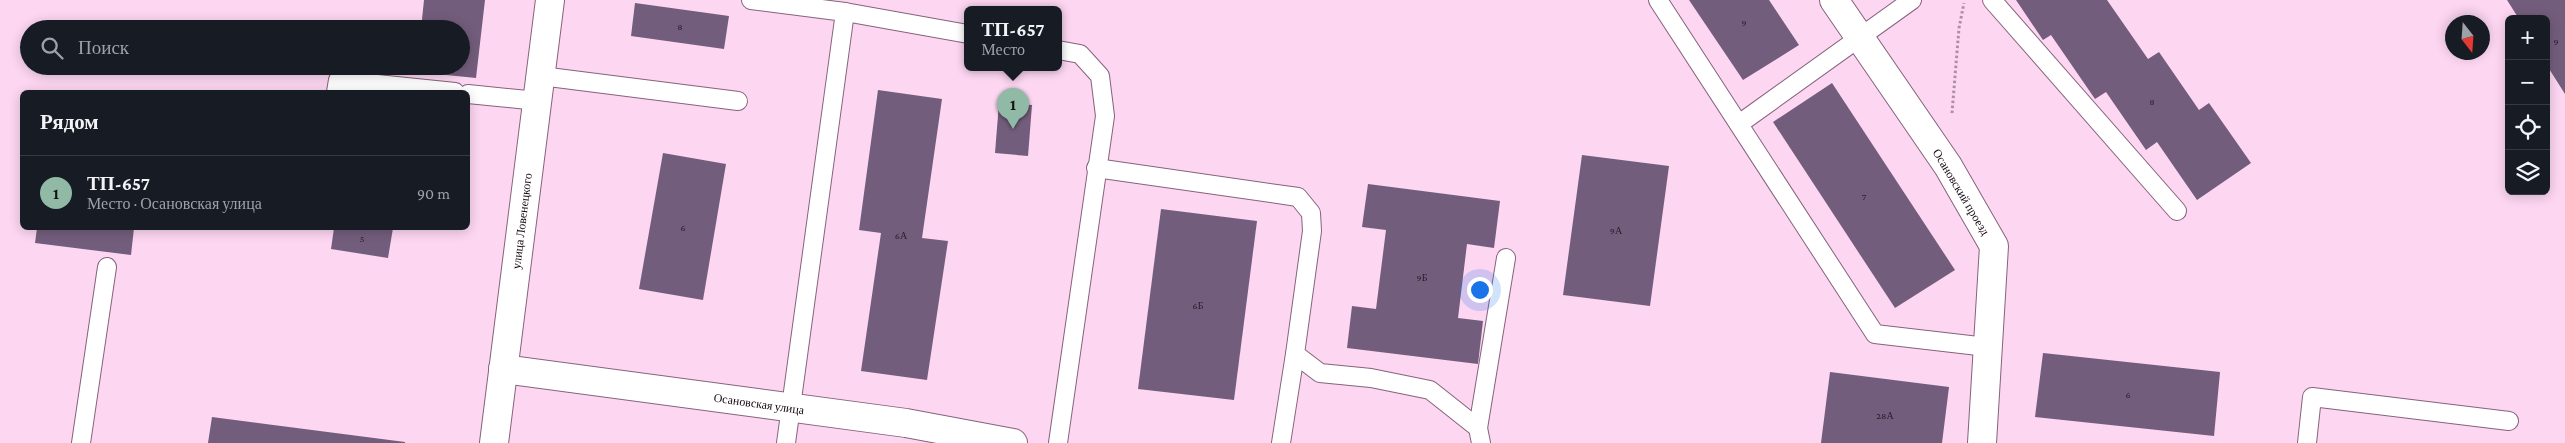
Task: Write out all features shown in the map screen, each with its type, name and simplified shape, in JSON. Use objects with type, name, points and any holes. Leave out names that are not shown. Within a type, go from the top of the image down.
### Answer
[{"type":"street","name":"улица Ловенецкого","points":[[494,443],[550,0]]},
{"type":"street","name":"Осановский проезд","points":[[1834,0],[1948,166],[1994,246],[1982,443]]},
{"type":"street","name":"Осановская улица","points":[[503,369],[906,423],[1013,443]]},
{"type":"lane","points":[[751,0],[845,12],[964,33]]},
{"type":"lane","points":[[1658,0],[1876,334],[1988,347]]},
{"type":"lane","points":[[1739,124],[1912,0]]},
{"type":"lane","points":[[1992,0],[2177,211]]},
{"type":"lane","points":[[786,443],[845,12]]},
{"type":"lane","points":[[1058,443],[1104,116],[1100,76],[1080,54],[1062,51]]},
{"type":"lane","points":[[336,90],[338,80],[436,90]]},
{"type":"lane","points":[[470,94],[539,89],[738,101]]},
{"type":"lane","points":[[1096,168],[1298,198],[1311,213],[1312,232],[1280,443]]},
{"type":"lane","points":[[1479,435],[1506,258]]},
{"type":"lane","points":[[81,443],[107,267]]},
{"type":"lane","points":[[1294,354],[1320,373],[1371,378],[1430,390],[1479,435]]},
{"type":"lane","points":[[2307,443],[2312,397],[2509,421]]},
{"type":"path","points":[[1952,117],[1959,28],[1965,0]]},
{"type":"building","points":[[424,0],[485,0],[476,78],[446,75],[470,75],[470,20],[422,20]]},
{"type":"building","points":[[1689,0],[1769,0],[1799,45],[1743,80]]},
{"type":"building","points":[[2016,0],[2107,0],[2148,59],[2159,52],[2199,110],[2209,103],[2251,163],[2197,200],[2157,142],[2146,150],[2106,92],[2095,99],[2051,35],[2043,40]]},
{"type":"building","points":[[2507,0],[2565,0],[2565,94],[2550,70],[2550,15],[2516,15]]},
{"type":"building","points":[[635,3],[729,16],[724,49],[631,36]]},
{"type":"building","points":[[1832,83],[1955,270],[1895,308],[1773,122]]},
{"type":"building","points":[[878,90],[942,99],[922,238],[948,241],[927,380],[861,371],[881,233],[859,230]]},
{"type":"building","points":[[999,103],[1032,105],[1028,156],[995,153]]},
{"type":"building","points":[[663,153],[726,164],[703,300],[639,289]]},
{"type":"building","points":[[1582,155],[1669,166],[1650,306],[1563,295]]},
{"type":"building","points":[[1368,184],[1500,201],[1494,248],[1467,244],[1458,318],[1483,321],[1478,364],[1347,348],[1352,306],[1376,309],[1386,230],[1362,227]]},
{"type":"building","points":[[1161,209],[1257,221],[1234,400],[1138,389]]},
{"type":"building","points":[[37,230],[134,230],[131,255],[35,243]]},
{"type":"building","points":[[334,230],[393,230],[388,258],[331,249]]},
{"type":"building","points":[[2043,353],[2220,372],[2214,436],[2035,417]]},
{"type":"building","points":[[1830,372],[1949,387],[1942,443],[1821,443]]},
{"type":"building","points":[[212,417],[405,442],[405,443],[208,443]]},
{"type":"place","name":"ТП-657","points":[[1013,129]]}]
